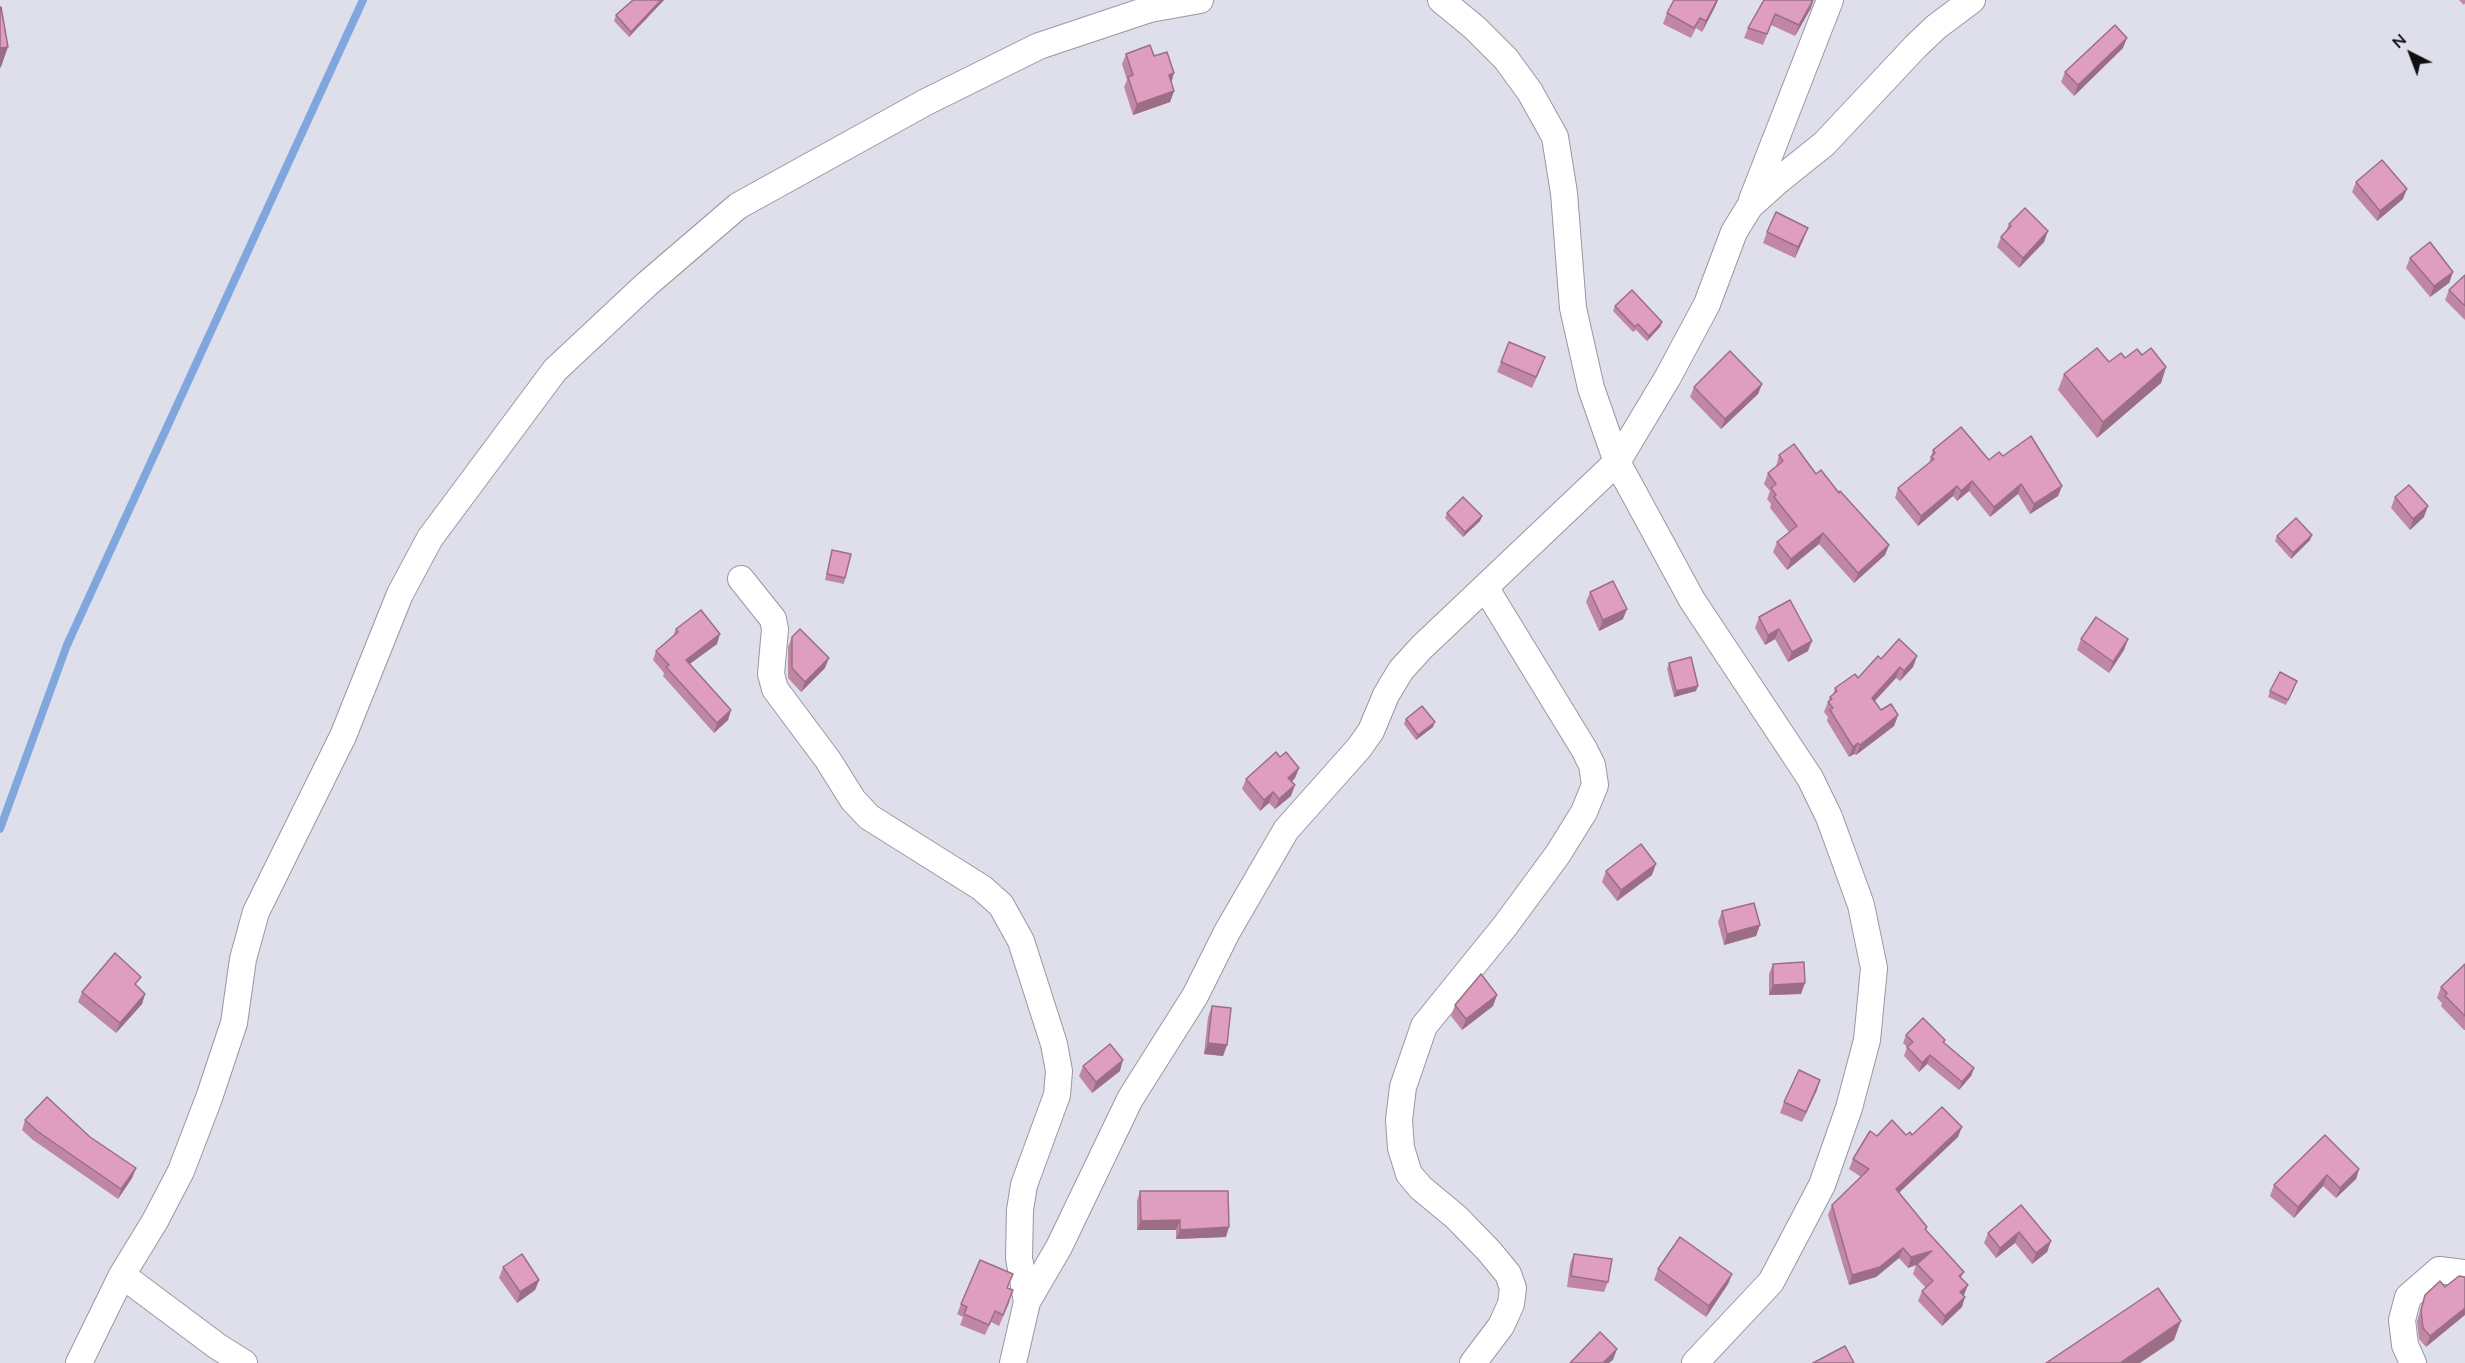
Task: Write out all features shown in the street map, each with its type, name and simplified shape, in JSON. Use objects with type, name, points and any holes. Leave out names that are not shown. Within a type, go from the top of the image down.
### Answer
[{"type":"street","points":[[79,1363],[122,1275],[155,1221],[181,1171],[234,1023],[243,959],[256,912],[344,736],[400,594],[430,538],[555,370],[647,284],[738,206],[926,102],[1039,46],[1150,9],[1200,0]]},
{"type":"street","points":[[1441,0],[1475,28],[1506,59],[1530,92],[1555,137],[1564,193],[1574,308],[1591,388],[1617,462],[1692,600],[1810,778],[1829,817],[1861,905],[1874,968],[1867,1040],[1849,1108],[1822,1185],[1771,1282],[1695,1363]]},
{"type":"street","points":[[1012,1363],[1027,1302],[1059,1247],[1130,1099],[1195,996],[1232,922],[1286,830],[1359,748],[1371,731],[1386,695],[1401,670],[1422,647],[1617,462],[1668,377],[1707,304],[1734,232],[1750,206],[1830,0]]},
{"type":"street","points":[[1750,206],[1824,144],[1916,46],[1936,27],[1972,0]]},
{"type":"street","points":[[741,579],[773,619],[775,629],[771,674],[775,689],[828,760],[853,800],[869,818],[982,888],[1001,905],[1021,940],[1054,1044],[1059,1071],[1057,1095],[1024,1185],[1020,1210],[1019,1258],[1027,1302]]},
{"type":"street","points":[[1473,1363],[1501,1326],[1511,1305],[1513,1288],[1508,1274],[1489,1251],[1409,1174],[1401,1148],[1399,1120],[1403,1087],[1424,1026],[1505,926],[1558,854],[1584,812],[1595,785],[1592,765],[1584,749],[1485,587]]},
{"type":"street","points":[[2413,1363],[2405,1345],[2402,1320],[2408,1297],[2439,1270],[2465,1273]]},
{"type":"street","points":[[122,1275],[216,1346],[244,1363]]},
{"type":"building","points":[[633,0],[661,0],[631,32],[616,15]]},
{"type":"building","points":[[1674,0],[1717,0],[1706,21],[1700,18],[1694,28],[1667,13]]},
{"type":"building","points":[[1764,0],[1813,0],[1799,25],[1775,14],[1767,34],[1748,28]]},
{"type":"building","points":[[0,7],[8,47],[0,48]]},
{"type":"building","points":[[2115,25],[2127,38],[2078,85],[2065,72]]},
{"type":"building","points":[[1150,45],[1154,56],[1167,52],[1174,73],[1169,75],[1174,91],[1137,104],[1128,77],[1133,75],[1126,54]]},
{"type":"building","points":[[2382,160],[2407,189],[2380,211],[2356,182]]},
{"type":"building","points":[[2025,208],[2048,231],[2023,258],[2001,237],[2011,226],[2009,224]]},
{"type":"building","points":[[1776,212],[1808,228],[1798,247],[1767,232]]},
{"type":"building","points":[[2430,242],[2453,272],[2434,286],[2410,258]]},
{"type":"building","points":[[2465,275],[2465,306],[2449,290]]},
{"type":"building","points":[[1632,290],[1662,322],[1649,336],[1638,324],[1635,327],[1615,306]]},
{"type":"building","points":[[1509,342],[1545,357],[1536,377],[1501,362]]},
{"type":"building","points":[[2097,348],[2109,362],[2121,353],[2125,358],[2137,349],[2142,355],[2151,348],[2166,367],[2103,422],[2064,374]]},
{"type":"building","points":[[1730,351],[1762,384],[1725,419],[1694,387]]},
{"type":"building","points":[[1961,427],[1989,460],[1999,452],[2003,456],[2031,436],[2062,486],[2034,504],[2021,484],[1994,507],[1972,481],[1961,491],[1957,486],[1921,516],[1898,488],[1934,459],[1931,457],[1935,453],[1933,450]]},
{"type":"building","points":[[1794,444],[1816,474],[1821,470],[1839,493],[1840,491],[1889,545],[1858,573],[1823,533],[1791,559],[1777,542],[1797,526],[1774,497],[1776,495],[1771,488],[1776,484],[1768,473],[1783,461],[1779,455]]},
{"type":"building","points":[[2409,485],[2428,506],[2413,519],[2395,497]]},
{"type":"building","points":[[1463,497],[1482,516],[1465,532],[1447,513]]},
{"type":"building","points":[[2296,518],[2312,535],[2293,553],[2277,536]]},
{"type":"building","points":[[832,550],[851,554],[845,578],[827,574]]},
{"type":"building","points":[[1613,581],[1627,609],[1603,620],[1590,592]]},
{"type":"building","points":[[1790,600],[1812,641],[1792,652],[1779,629],[1768,635],[1759,617]]},
{"type":"building","points":[[701,610],[720,634],[686,660],[731,710],[717,723],[666,667],[669,665],[656,651],[678,632],[676,629]]},
{"type":"building","points":[[2096,617],[2128,639],[2113,662],[2081,639]]},
{"type":"building","points":[[800,629],[829,658],[805,682],[792,668],[792,637]]},
{"type":"building","points":[[1899,639],[1917,656],[1904,671],[1900,667],[1872,698],[1881,710],[1891,704],[1898,715],[1860,745],[1858,743],[1853,747],[1830,710],[1833,708],[1828,702],[1832,699],[1830,697],[1837,691],[1835,688],[1855,674],[1858,678],[1878,656],[1881,659]]},
{"type":"building","points":[[1691,657],[1698,686],[1676,691],[1669,663]]},
{"type":"building","points":[[2280,672],[2297,681],[2288,700],[2270,691]]},
{"type":"building","points":[[1422,706],[1435,722],[1418,735],[1406,719]]},
{"type":"building","points":[[1276,752],[1280,757],[1286,752],[1299,768],[1288,778],[1295,785],[1279,799],[1273,792],[1264,800],[1246,779]]},
{"type":"building","points":[[1641,844],[1656,864],[1621,890],[1606,871]]},
{"type":"building","points":[[1754,903],[1760,925],[1727,934],[1722,911]]},
{"type":"building","points":[[115,953],[141,977],[135,984],[145,994],[120,1023],[82,992]]},
{"type":"building","points":[[1804,962],[1805,983],[1773,985],[1773,964]]},
{"type":"building","points":[[2465,964],[2465,1016],[2445,996],[2447,993],[2441,987]]},
{"type":"building","points":[[1481,974],[1497,995],[1466,1019],[1455,1005]]},
{"type":"building","points":[[1212,1006],[1231,1008],[1227,1045],[1208,1043]]},
{"type":"building","points":[[1923,1018],[1945,1040],[1943,1042],[1974,1068],[1962,1082],[1930,1055],[1922,1063],[1907,1047],[1913,1042],[1906,1035]]},
{"type":"building","points":[[1110,1044],[1123,1060],[1096,1082],[1083,1066]]},
{"type":"building","points":[[1799,1070],[1820,1080],[1806,1112],[1784,1102]]},
{"type":"building","points":[[47,1097],[90,1137],[136,1168],[121,1189],[37,1131],[25,1120]]},
{"type":"building","points":[[1942,1107],[1962,1127],[1896,1189],[1927,1227],[1925,1229],[1964,1272],[1959,1276],[1968,1285],[1960,1292],[1965,1297],[1945,1316],[1922,1291],[1933,1281],[1917,1264],[1932,1251],[1911,1257],[1903,1248],[1880,1267],[1852,1275],[1832,1205],[1869,1169],[1853,1159],[1870,1131],[1877,1136],[1892,1120],[1906,1135],[1910,1132],[1912,1135]]},
{"type":"building","points":[[2325,1135],[2359,1169],[2340,1188],[2327,1175],[2298,1207],[2274,1185]]},
{"type":"building","points":[[1140,1191],[1228,1191],[1229,1227],[1180,1230],[1180,1220],[1141,1221]]},
{"type":"building","points":[[2021,1205],[2051,1241],[2036,1253],[2019,1232],[2000,1248],[1988,1233]]},
{"type":"building","points":[[1680,1237],[1732,1274],[1709,1306],[1658,1269]]},
{"type":"building","points":[[522,1254],[539,1280],[520,1292],[503,1267]]},
{"type":"building","points":[[1574,1254],[1612,1259],[1608,1282],[1571,1276]]},
{"type":"building","points":[[980,1260],[1013,1274],[1007,1288],[1013,1290],[1003,1315],[995,1311],[989,1325],[964,1314],[967,1307],[961,1304]]},
{"type":"building","points":[[2459,1276],[2465,1277],[2465,1308],[2430,1336],[2423,1328],[2421,1310],[2425,1295],[2440,1281],[2445,1287]]},
{"type":"building","points":[[2158,1288],[2181,1321],[2120,1363],[2046,1363]]},
{"type":"building","points":[[1600,1332],[1617,1349],[1603,1363],[1570,1363]]},
{"type":"building","points":[[1845,1346],[1854,1363],[1813,1363]]},
{"type":"waterway","points":[[0,829],[67,645],[363,0]]}]
